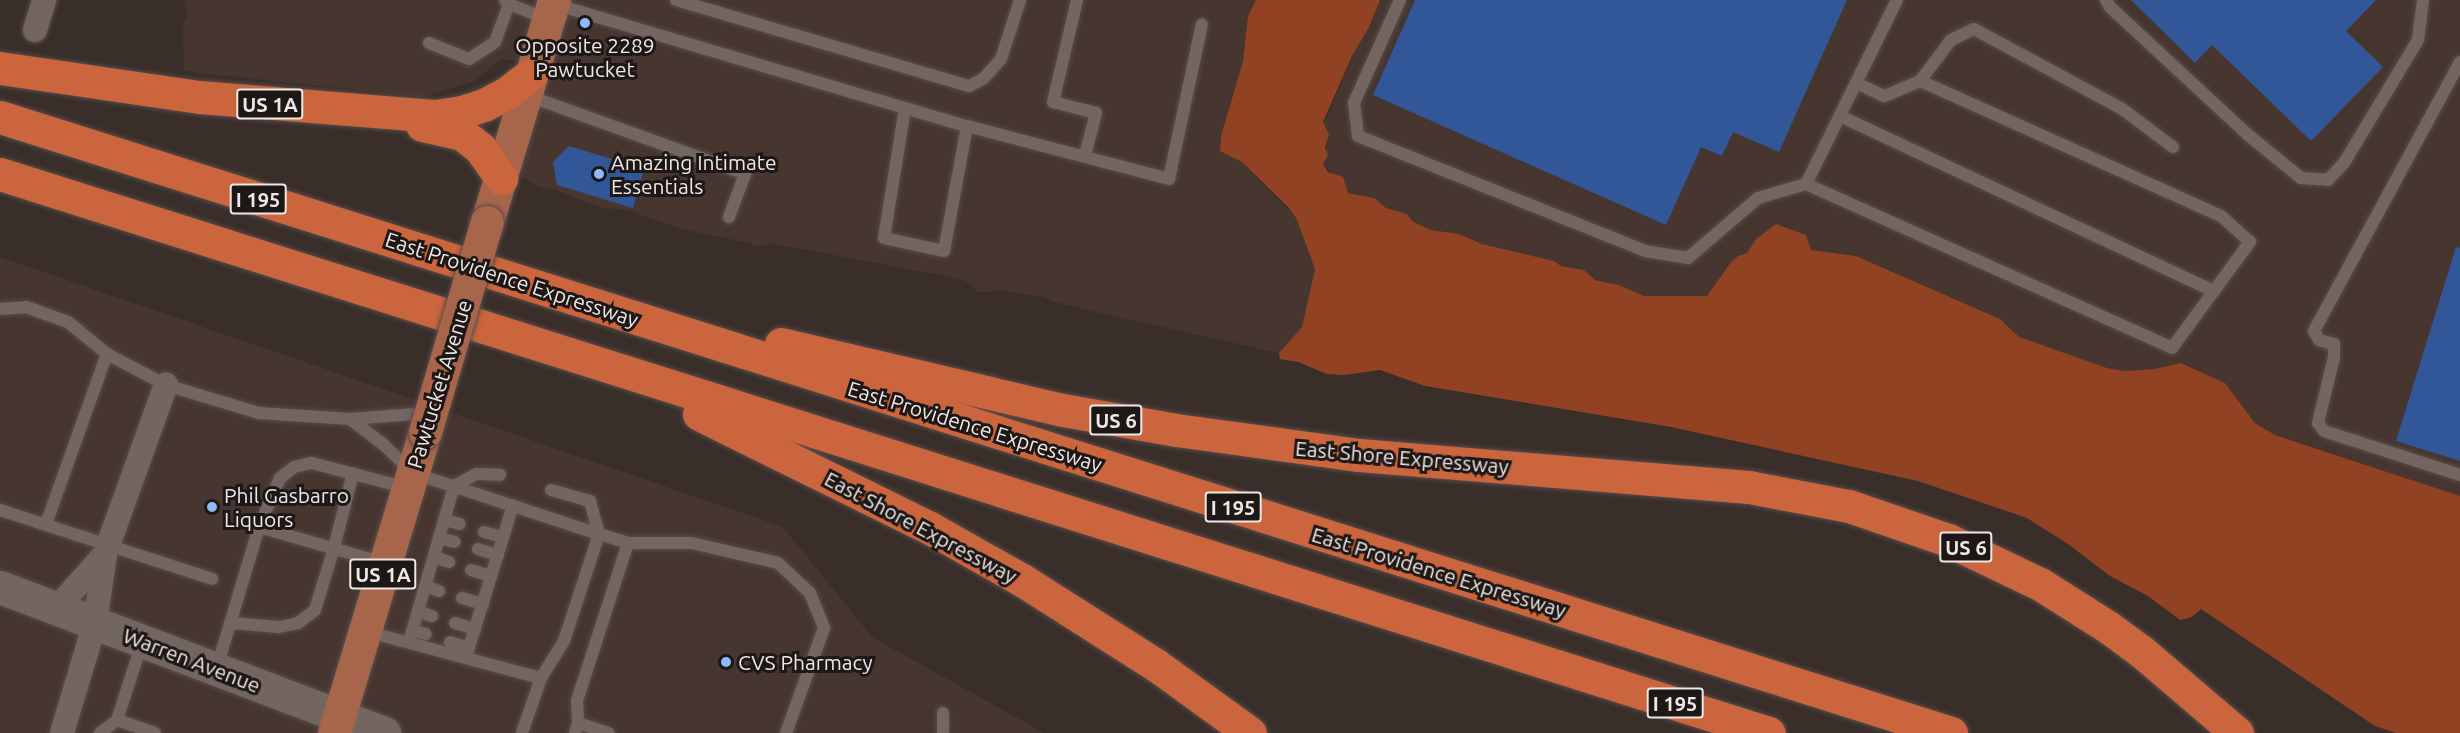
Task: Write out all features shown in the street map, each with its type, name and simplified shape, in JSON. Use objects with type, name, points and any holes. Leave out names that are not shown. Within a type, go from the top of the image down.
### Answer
[{"type":"highway","name":"US 1A","points":[[0,68],[182,95],[430,115],[462,112],[496,100],[528,84]]},
{"type":"highway","points":[[343,109],[462,134],[480,148],[501,178]]},
{"type":"highway","name":"East Providence Expressway","points":[[0,117],[1951,733]]},
{"type":"highway","name":"I 195","points":[[0,176],[67,195],[1769,733]]},
{"type":"highway","name":"East Shore Expressway","points":[[516,281],[1018,400],[1136,424],[1359,455],[1749,487],[1849,506],[1908,524],[1957,544],[2003,565],[2066,599],[2159,665],[2237,733]]},
{"type":"highway","name":"East Shore Expressway","points":[[572,356],[751,438],[962,546],[1092,623],[1251,733]]},
{"type":"highway","points":[[1582,674],[1709,733]]},
{"type":"main road","name":"Pawtucket Avenue","points":[[336,724],[387,564],[551,8]]},
{"type":"main road","name":"Warren Avenue","points":[[0,588],[216,669],[336,724],[384,733]]},
{"type":"street","points":[[35,30],[44,0]]},
{"type":"street","points":[[62,733],[95,623],[106,549],[166,385]]},
{"type":"street","points":[[56,609],[106,549]]},
{"type":"lane","points":[[676,0],[969,86],[983,79],[1001,59],[1020,0]]},
{"type":"lane","points":[[1077,0],[1053,102],[1096,113],[1085,155]]},
{"type":"lane","points":[[1400,0],[1354,103],[1358,136],[1645,251],[1688,258],[1758,198],[1806,184],[2172,348],[2250,242],[2221,216],[1920,81]]},
{"type":"lane","points":[[1806,184],[1897,0]]},
{"type":"lane","points":[[2106,0],[2110,7],[2247,134],[2301,178],[2328,180],[2344,163],[2418,40],[2423,0]]},
{"type":"lane","points":[[429,44],[469,59],[495,42],[507,2],[551,8],[905,110],[1085,155],[1169,179],[1202,24]]},
{"type":"lane","points":[[1856,83],[1884,96],[1920,81],[1952,40],[1974,29],[2121,108],[2173,147]]},
{"type":"lane","points":[[2460,62],[2455,88],[2314,331],[2319,340],[2334,345],[2334,357],[2318,423],[2324,431],[2460,475]]},
{"type":"lane","points":[[528,84],[745,174],[729,217]]},
{"type":"lane","points":[[905,110],[884,238],[944,251],[967,126]]},
{"type":"lane","points":[[1840,116],[2214,291]]},
{"type":"lane","points":[[0,309],[26,307],[68,322],[107,354],[166,385],[259,413],[428,422]]},
{"type":"lane","points":[[46,524],[107,354]]},
{"type":"lane","points":[[350,419],[384,445],[410,481]]},
{"type":"lane","points":[[216,669],[259,527],[280,478],[294,467],[312,463],[353,473],[454,486],[628,543],[693,543],[778,563],[810,593],[824,628],[786,733]]},
{"type":"lane","points":[[230,623],[279,627],[298,623],[315,610],[353,473]]},
{"type":"lane","points":[[411,636],[454,486],[477,474],[500,475]]},
{"type":"lane","points":[[522,733],[541,678],[564,641],[599,534],[590,501],[551,490]]},
{"type":"lane","points":[[468,653],[513,505]]},
{"type":"lane","points":[[0,510],[46,524],[106,549],[212,579]]},
{"type":"lane","points":[[444,520],[460,524]]},
{"type":"lane","points":[[259,527],[387,564]]},
{"type":"lane","points":[[484,532],[503,537]]},
{"type":"lane","points":[[439,538],[455,542]]},
{"type":"lane","points":[[608,733],[577,728],[577,701],[628,543]]},
{"type":"lane","points":[[477,549],[498,555]]},
{"type":"lane","points":[[434,557],[449,562]]},
{"type":"lane","points":[[471,570],[491,576]]},
{"type":"lane","points":[[425,586],[439,591]]},
{"type":"lane","points":[[462,598],[483,604]]},
{"type":"lane","points":[[418,611],[432,615]]},
{"type":"lane","points":[[455,623],[475,629]]},
{"type":"lane","points":[[365,631],[411,636],[541,678]]},
{"type":"lane","points":[[411,636],[426,634]]},
{"type":"lane","points":[[100,733],[117,720],[143,642]]},
{"type":"lane","points":[[450,642],[468,653]]},
{"type":"lane","points":[[943,713],[943,733]]},
{"type":"lane","points":[[117,720],[155,733]]},
{"type":"shaded area","points":[[185,0],[1256,0],[1248,16],[1243,61],[1221,136],[1220,150],[1242,162],[1296,218],[1315,269],[1302,327],[1279,353],[1083,309],[1051,301],[1045,297],[1005,291],[977,292],[968,282],[955,278],[770,243],[757,247],[749,243],[681,229],[631,211],[599,207],[555,190],[540,187],[506,168],[535,64],[501,59],[475,81],[424,97],[200,73],[184,70],[183,23],[187,17]]},
{"type":"shaded area","points":[[1256,0],[1380,0],[1323,122],[1329,134],[1325,148],[1328,155],[1323,164],[1328,172],[1343,177],[1348,193],[1374,198],[1386,208],[1407,214],[1412,221],[1431,230],[1459,234],[1482,244],[1554,261],[1561,266],[1584,270],[1595,280],[1619,285],[1644,296],[1707,296],[1731,262],[1747,253],[1756,239],[1776,224],[1806,235],[1811,250],[1856,256],[2000,319],[2019,337],[2107,368],[2124,371],[2154,369],[2181,363],[2225,383],[2255,423],[2275,435],[2460,496],[2460,733],[2396,733],[2375,726],[2201,609],[2192,617],[2180,620],[2148,596],[2110,576],[2068,544],[2027,518],[1918,481],[1671,427],[1425,386],[1380,370],[1344,375],[1327,374],[1298,362],[1280,359],[1279,353],[1302,327],[1315,269],[1296,218],[1287,206],[1242,162],[1220,151],[1221,136],[1243,61],[1248,16]]},
{"type":"shaded area","points":[[1380,0],[2460,0],[2460,496],[2275,435],[2255,423],[2225,383],[2181,363],[2154,369],[2124,371],[2107,368],[2019,337],[2000,319],[1856,256],[1811,250],[1790,228],[1776,224],[1757,239],[1747,253],[1731,262],[1707,296],[1644,296],[1619,285],[1595,280],[1584,270],[1561,266],[1554,261],[1482,244],[1459,234],[1431,230],[1412,221],[1407,214],[1386,208],[1374,198],[1348,193],[1323,163],[1329,134],[1323,122]]},
{"type":"shaded area","points":[[0,257],[783,527],[872,637],[1044,733],[0,733]]},
{"type":"building","points":[[1415,0],[1847,0],[1779,152],[1733,132],[1722,156],[1701,147],[1666,225],[1373,95]]},
{"type":"building","points":[[2131,0],[2376,0],[2346,31],[2383,67],[2311,141],[2212,45],[2195,63]]},
{"type":"building","name":"Amazing Intimate Essentials","points":[[569,146],[644,169],[633,208],[557,185],[553,162]]},
{"type":"building","points":[[2456,247],[2460,248],[2460,461],[2396,441]]},
{"type":"place","name":"Opposite 2289 Pawtucket","points":[[585,23]]},
{"type":"place","name":"Amazing Intimate Essentials","points":[[599,174]]},
{"type":"place","name":"Phil Gasbarro Liquors","points":[[212,507]]},
{"type":"place","name":"CVS Pharmacy","points":[[726,662]]}]
